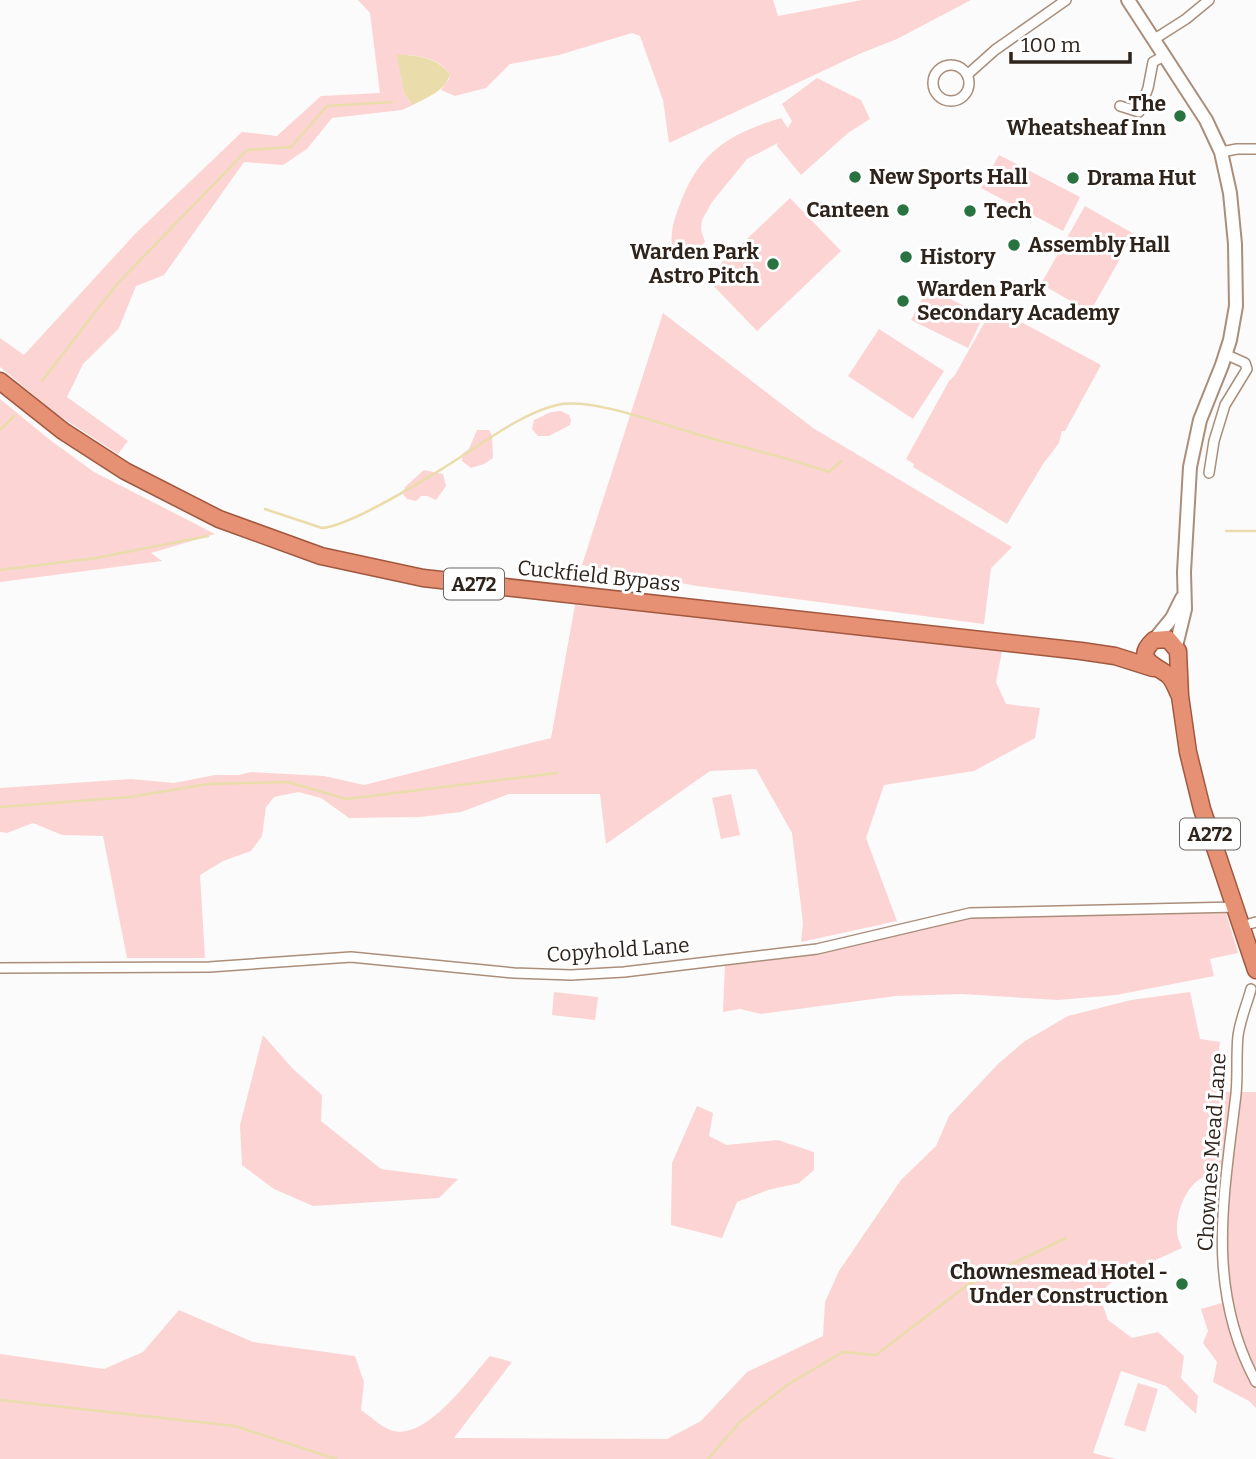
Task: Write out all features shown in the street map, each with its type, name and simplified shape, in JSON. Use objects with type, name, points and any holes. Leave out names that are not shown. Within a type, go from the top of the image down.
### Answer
[{"type":"highway","name":"Cuckfield Bypass","points":[[0,381],[64,431],[125,471],[219,519],[321,556],[423,578],[1115,656],[1156,669]]},
{"type":"highway","points":[[1156,669],[1164,670],[1174,666],[1177,651],[1168,639],[1152,642],[1147,649],[1147,659],[1156,669],[1171,678],[1180,696]]},
{"type":"highway","name":"Cuckfield Bypass","points":[[1115,656],[1142,650],[1152,642]]},
{"type":"highway","name":"A272","points":[[1177,651],[1188,752],[1202,809],[1236,907],[1249,924],[1256,970]]},
{"type":"main road","points":[[1128,0],[1206,120],[1221,152],[1230,192],[1235,244],[1236,306],[1230,340],[1200,419],[1187,486],[1185,609],[1177,651]]},
{"type":"main road","points":[[1152,642],[1172,618],[1184,591]]},
{"type":"street","points":[[967,75],[995,50],[1066,0]]},
{"type":"street","points":[[1153,40],[1209,0]]},
{"type":"street","points":[[1120,106],[1139,112],[1148,88],[1153,62],[1164,56]]},
{"type":"street","points":[[946,65],[958,66],[967,75],[969,87],[962,98],[950,102],[939,98],[935,93],[933,77],[946,65]]},
{"type":"street","points":[[1221,152],[1256,149]]},
{"type":"street","points":[[1209,472],[1214,440],[1225,405],[1245,373],[1247,365],[1225,354]]},
{"type":"street","name":"Copyhold Lane","points":[[0,968],[187,967],[351,957],[514,973],[570,975],[624,972],[817,949],[970,913],[1236,907]]},
{"type":"street","name":"Chownes Mead Lane","points":[[1251,989],[1252,1005],[1238,1034],[1236,1092],[1224,1193],[1221,1261],[1228,1312],[1256,1382]]},
{"type":"shaded area","points":[[358,0],[773,0],[778,16],[862,0],[971,0],[897,39],[859,54],[669,143],[663,100],[640,36],[632,33],[559,55],[510,64],[486,88],[455,96],[441,90],[450,74],[445,68],[420,57],[398,55],[404,93],[413,105],[402,110],[332,118],[307,149],[283,165],[244,162],[164,275],[136,286],[119,328],[83,364],[67,397],[128,441],[118,454],[55,413],[0,367],[0,338],[24,355],[135,234],[242,132],[277,136],[321,96],[380,93],[370,13]]},
{"type":"shaded area","points":[[397,55],[419,57],[439,64],[450,74],[448,80],[435,93],[413,105],[404,93]]},
{"type":"shaded area","points":[[817,78],[861,100],[870,119],[848,133],[801,175],[777,146],[778,143],[747,159],[712,202],[702,220],[701,230],[705,242],[699,248],[676,259],[672,239],[674,220],[695,173],[717,148],[745,131],[781,118],[788,128],[792,121],[782,104]]},
{"type":"shaded area","points":[[999,155],[1080,197],[1063,231],[981,188]]},
{"type":"shaded area","name":"Warden Park Astro Pitch","points":[[790,198],[841,251],[757,331],[706,278]]},
{"type":"shaded area","points":[[1085,206],[1134,234],[1090,312],[1041,284]]},
{"type":"shaded area","points":[[930,284],[953,296],[952,300],[979,313],[981,321],[968,348],[911,320]]},
{"type":"shaded area","points":[[993,307],[1101,365],[1065,431],[1062,431],[1059,443],[1043,464],[1007,524],[913,467],[914,464],[906,459]]},
{"type":"shaded area","points":[[663,313],[813,428],[1012,547],[991,568],[984,624],[697,586],[582,565]]},
{"type":"shaded area","points":[[879,329],[944,371],[913,419],[848,376]]},
{"type":"shaded area","points":[[0,399],[94,472],[215,534],[151,553],[162,561],[0,582]]},
{"type":"shaded area","points":[[561,411],[569,415],[570,425],[549,436],[538,436],[532,429],[534,420],[551,412]]},
{"type":"shaded area","points":[[477,430],[489,430],[492,436],[493,458],[471,468],[462,461],[462,454],[469,449]]},
{"type":"shaded area","points":[[424,470],[443,474],[446,486],[436,500],[427,496],[421,496],[416,501],[407,499],[403,494],[405,487]]},
{"type":"shaded area","points":[[575,605],[696,615],[1002,651],[996,682],[1006,704],[1040,708],[1035,738],[974,771],[884,785],[866,838],[897,921],[801,942],[803,923],[792,833],[756,769],[710,771],[606,844],[600,794],[509,794],[461,812],[420,817],[349,818],[321,798],[298,792],[274,797],[266,807],[262,836],[251,851],[223,861],[200,875],[205,958],[127,958],[103,836],[62,835],[33,823],[7,833],[0,832],[0,788],[131,779],[174,783],[215,775],[251,772],[324,776],[364,785],[551,738]]},
{"type":"shaded area","points":[[731,794],[740,835],[721,839],[712,798]]},
{"type":"shaded area","points":[[1226,913],[1238,953],[1210,959],[1214,976],[1116,995],[1058,1000],[962,994],[896,996],[761,1014],[740,1009],[723,1012],[725,964],[801,955],[970,918]]},
{"type":"shaded area","points":[[554,992],[598,997],[595,1020],[552,1015]]},
{"type":"shaded area","points":[[1190,992],[1200,1039],[1220,1042],[1213,1091],[1232,1092],[1220,1175],[1201,1178],[1187,1192],[1177,1222],[1182,1248],[1118,1277],[1106,1287],[1103,1306],[1108,1320],[1132,1338],[1158,1332],[1184,1356],[1181,1378],[1198,1396],[1196,1414],[1166,1386],[1121,1371],[1093,1453],[1116,1459],[0,1459],[0,1354],[104,1369],[143,1352],[179,1310],[253,1342],[355,1356],[364,1382],[361,1410],[388,1429],[402,1432],[416,1428],[430,1419],[458,1394],[490,1356],[512,1362],[454,1438],[667,1439],[701,1421],[747,1372],[823,1336],[825,1302],[839,1271],[901,1180],[936,1146],[949,1116],[999,1063],[1025,1041],[1068,1016],[1131,1000]]},
{"type":"shaded area","points":[[263,1035],[292,1068],[322,1095],[321,1121],[381,1169],[458,1179],[439,1198],[313,1206],[274,1189],[242,1165],[240,1125]]},
{"type":"shaded area","points":[[1240,1092],[1256,1092],[1256,1408],[1249,1401],[1213,1382],[1217,1362],[1203,1343],[1208,1331],[1201,1309],[1229,1301],[1227,1223]]},
{"type":"shaded area","points":[[697,1106],[713,1113],[709,1136],[727,1145],[778,1140],[814,1152],[814,1170],[799,1183],[768,1190],[737,1202],[722,1238],[671,1225],[672,1163]]},
{"type":"shaded area","points":[[1138,1383],[1158,1389],[1145,1432],[1124,1425]]},
{"type":"waterway","points":[[42,381],[117,284],[247,150],[291,147],[327,106],[392,102]]},
{"type":"waterway","points":[[265,509],[322,528],[349,520],[402,493],[499,432],[543,409],[557,405],[607,408],[829,472],[841,461]]},
{"type":"waterway","points":[[0,430],[14,416]]},
{"type":"waterway","points":[[1226,531],[1256,531]]},
{"type":"waterway","points":[[0,570],[96,558],[208,536]]},
{"type":"waterway","points":[[0,807],[130,797],[208,784],[288,782],[346,799],[557,773]]},
{"type":"waterway","points":[[708,1459],[740,1422],[787,1385],[843,1352],[876,1355],[966,1286],[1066,1238]]},
{"type":"waterway","points":[[0,1400],[235,1426],[336,1459]]},
{"type":"place","name":"The Wheatsheaf Inn","points":[[1180,116]]},
{"type":"place","name":"New Sports Hall","points":[[855,177]]},
{"type":"place","name":"Drama Hut","points":[[1073,178]]},
{"type":"place","name":"Canteen","points":[[903,210]]},
{"type":"place","name":"Tech","points":[[970,211]]},
{"type":"place","name":"Assembly Hall","points":[[1014,245]]},
{"type":"place","name":"History","points":[[906,257]]},
{"type":"place","name":"Warden Park Astro Pitch","points":[[773,264]]},
{"type":"place","name":"Warden Park Secondary Academy","points":[[903,301]]},
{"type":"place","name":"Chownesmead Hotel - Under Construction","points":[[1182,1284]]}]
